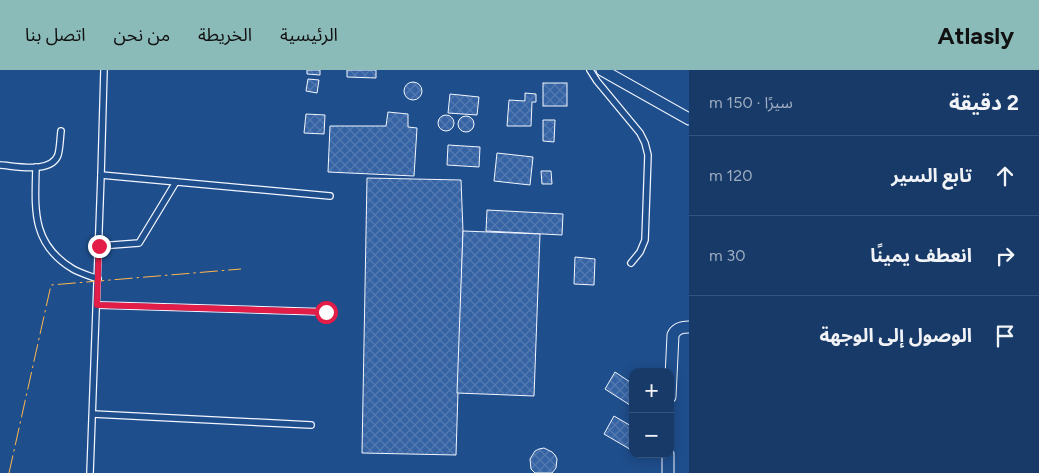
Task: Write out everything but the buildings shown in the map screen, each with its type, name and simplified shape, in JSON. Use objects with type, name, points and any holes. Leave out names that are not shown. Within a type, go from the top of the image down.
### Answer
[{"type":"street","points":[[602,70],[689,119]]},
{"type":"street","points":[[671,368],[674,331],[678,328],[689,327]]},
{"type":"street","points":[[668,458],[668,473]]},
{"type":"lane","points":[[90,473],[104,70]]},
{"type":"lane","points":[[590,70],[640,133],[648,155],[645,240],[640,252],[631,263]]},
{"type":"lane","points":[[0,165],[45,166],[55,160],[58,154],[61,131]]},
{"type":"lane","points":[[36,167],[35,207],[37,223],[42,238],[60,260],[73,269],[98,279]]},
{"type":"lane","points":[[101,175],[330,196]]},
{"type":"lane","points":[[99,246],[139,243],[176,182]]},
{"type":"lane","points":[[97,305],[326,312]]},
{"type":"lane","points":[[93,414],[311,425]]},
{"type":"power","points":[[9,473],[51,285],[241,269]]},
{"type":"route","points":[[99,246],[97,305],[326,312]]}]
